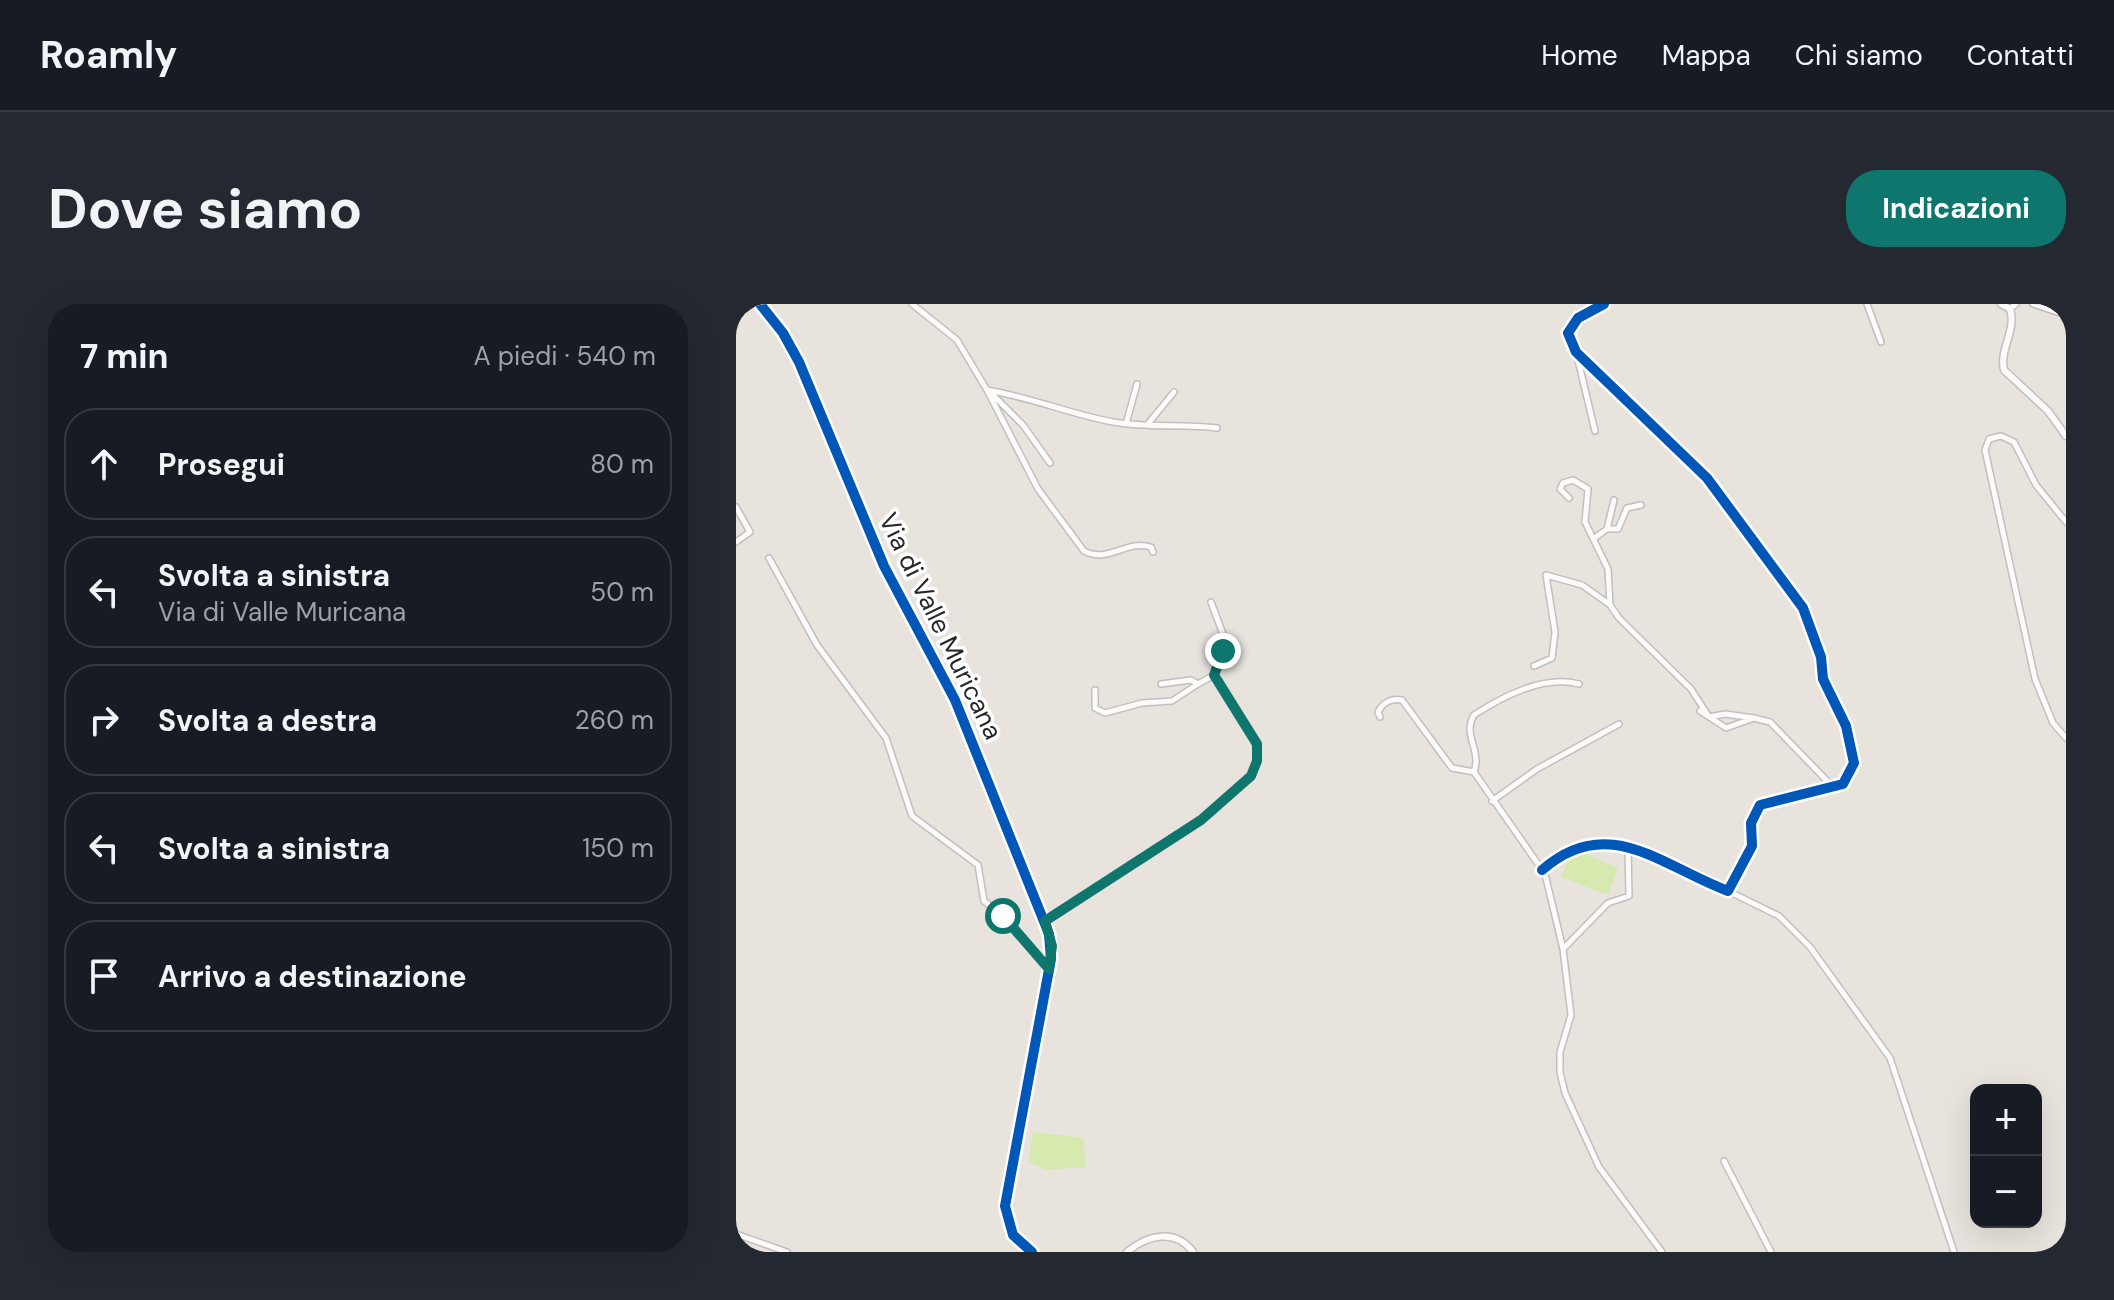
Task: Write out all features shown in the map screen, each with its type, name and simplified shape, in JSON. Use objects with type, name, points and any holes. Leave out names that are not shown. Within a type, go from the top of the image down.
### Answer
[{"type":"street","name":"Via di Valle Muricana","points":[[760,304],[785,336],[799,362],[884,566],[960,713],[1045,921],[1052,946],[1049,969],[1005,1206],[1011,1232],[1020,1244],[1032,1252]]},
{"type":"street","points":[[912,304],[957,340],[1042,495],[1084,551],[1106,556],[1144,545],[1151,547],[1153,552]]},
{"type":"street","points":[[1595,431],[1576,352],[1568,333],[1578,318],[1604,304]]},
{"type":"street","points":[[1867,304],[1881,342]]},
{"type":"street","points":[[2001,304],[2013,306],[2012,323],[2003,354],[2004,370],[2048,411],[2066,436]]},
{"type":"street","points":[[2033,304],[2066,315]]},
{"type":"street","points":[[1576,352],[1707,478],[1803,608],[1821,657],[1823,679],[1846,726],[1854,763],[1843,784],[1760,805],[1751,823],[1752,846],[1728,891]]},
{"type":"street","points":[[1126,424],[1137,384]]},
{"type":"street","points":[[987,390],[1036,398],[1090,417],[1126,424],[1217,428]]},
{"type":"street","points":[[987,390],[1023,425],[1050,463]]},
{"type":"street","points":[[1146,425],[1174,392]]},
{"type":"street","points":[[2066,522],[2039,490],[2014,442],[2001,436],[1987,441],[1985,450],[2032,668],[2052,721],[2066,738]]},
{"type":"street","points":[[1569,498],[1560,489],[1563,483],[1573,480],[1588,489],[1585,522],[1596,537],[1608,569],[1610,605]]},
{"type":"street","points":[[1607,529],[1614,500]]},
{"type":"street","points":[[1596,537],[1607,529],[1618,529],[1627,508],[1641,505]]},
{"type":"street","points":[[736,507],[750,532],[736,542]]},
{"type":"street","points":[[769,558],[821,651],[886,738],[912,816],[978,865],[983,874],[984,901],[1011,923],[1049,969]]},
{"type":"street","points":[[1534,666],[1552,658],[1555,632],[1546,575],[1582,585],[1610,605],[1644,646],[1691,689],[1709,717]]},
{"type":"street","points":[[1095,690],[1095,708],[1105,713],[1142,703],[1172,701],[1214,675],[1226,642],[1211,602]]},
{"type":"street","points":[[1045,921],[1201,820],[1251,776],[1257,761],[1257,744],[1214,675]]},
{"type":"street","points":[[1161,684],[1191,680],[1198,684]]},
{"type":"street","points":[[1579,684],[1553,682],[1525,689],[1474,715],[1468,731],[1477,757],[1474,772],[1542,870],[1563,949],[1571,1015],[1560,1052],[1565,1093],[1599,1167],[1662,1252]]},
{"type":"street","points":[[1380,717],[1378,712],[1384,704],[1402,700],[1452,768],[1474,772]]},
{"type":"street","points":[[1700,711],[1726,728],[1754,718]]},
{"type":"street","points":[[1709,717],[1725,714],[1770,722],[1833,787]]},
{"type":"street","points":[[1492,801],[1537,769],[1619,724]]},
{"type":"street","points":[[1542,870],[1568,851],[1594,842],[1609,842],[1728,891],[1779,916],[1810,947],[1890,1058],[1954,1252]]},
{"type":"street","points":[[1563,949],[1608,903],[1629,896],[1628,848]]},
{"type":"street","points":[[1724,1161],[1771,1252]]},
{"type":"street","points":[[736,1234],[787,1252]]},
{"type":"street","points":[[1127,1252],[1143,1240],[1163,1236],[1181,1241],[1193,1252]]},
{"type":"green space","points":[[1578,851],[1618,868],[1608,895],[1561,877],[1571,853]]},
{"type":"green space","points":[[1033,1132],[1084,1138],[1085,1167],[1047,1170],[1029,1162]]},
{"type":"cycle path","points":[[760,304],[783,333],[799,362],[884,566],[955,700],[1049,934],[1051,959],[1005,1206],[1013,1235],[1032,1252]]},
{"type":"cycle path","points":[[1542,870],[1566,853],[1589,845],[1612,845],[1635,849],[1728,891],[1752,846],[1751,823],[1760,805],[1843,784],[1854,763],[1846,726],[1823,679],[1821,657],[1803,608],[1707,478],[1576,352],[1568,333],[1578,318],[1604,304]]},
{"type":"route","points":[[1003,916],[1049,969],[1052,946],[1045,921],[1201,820],[1248,780],[1257,765],[1258,747],[1214,675],[1223,651]]}]
